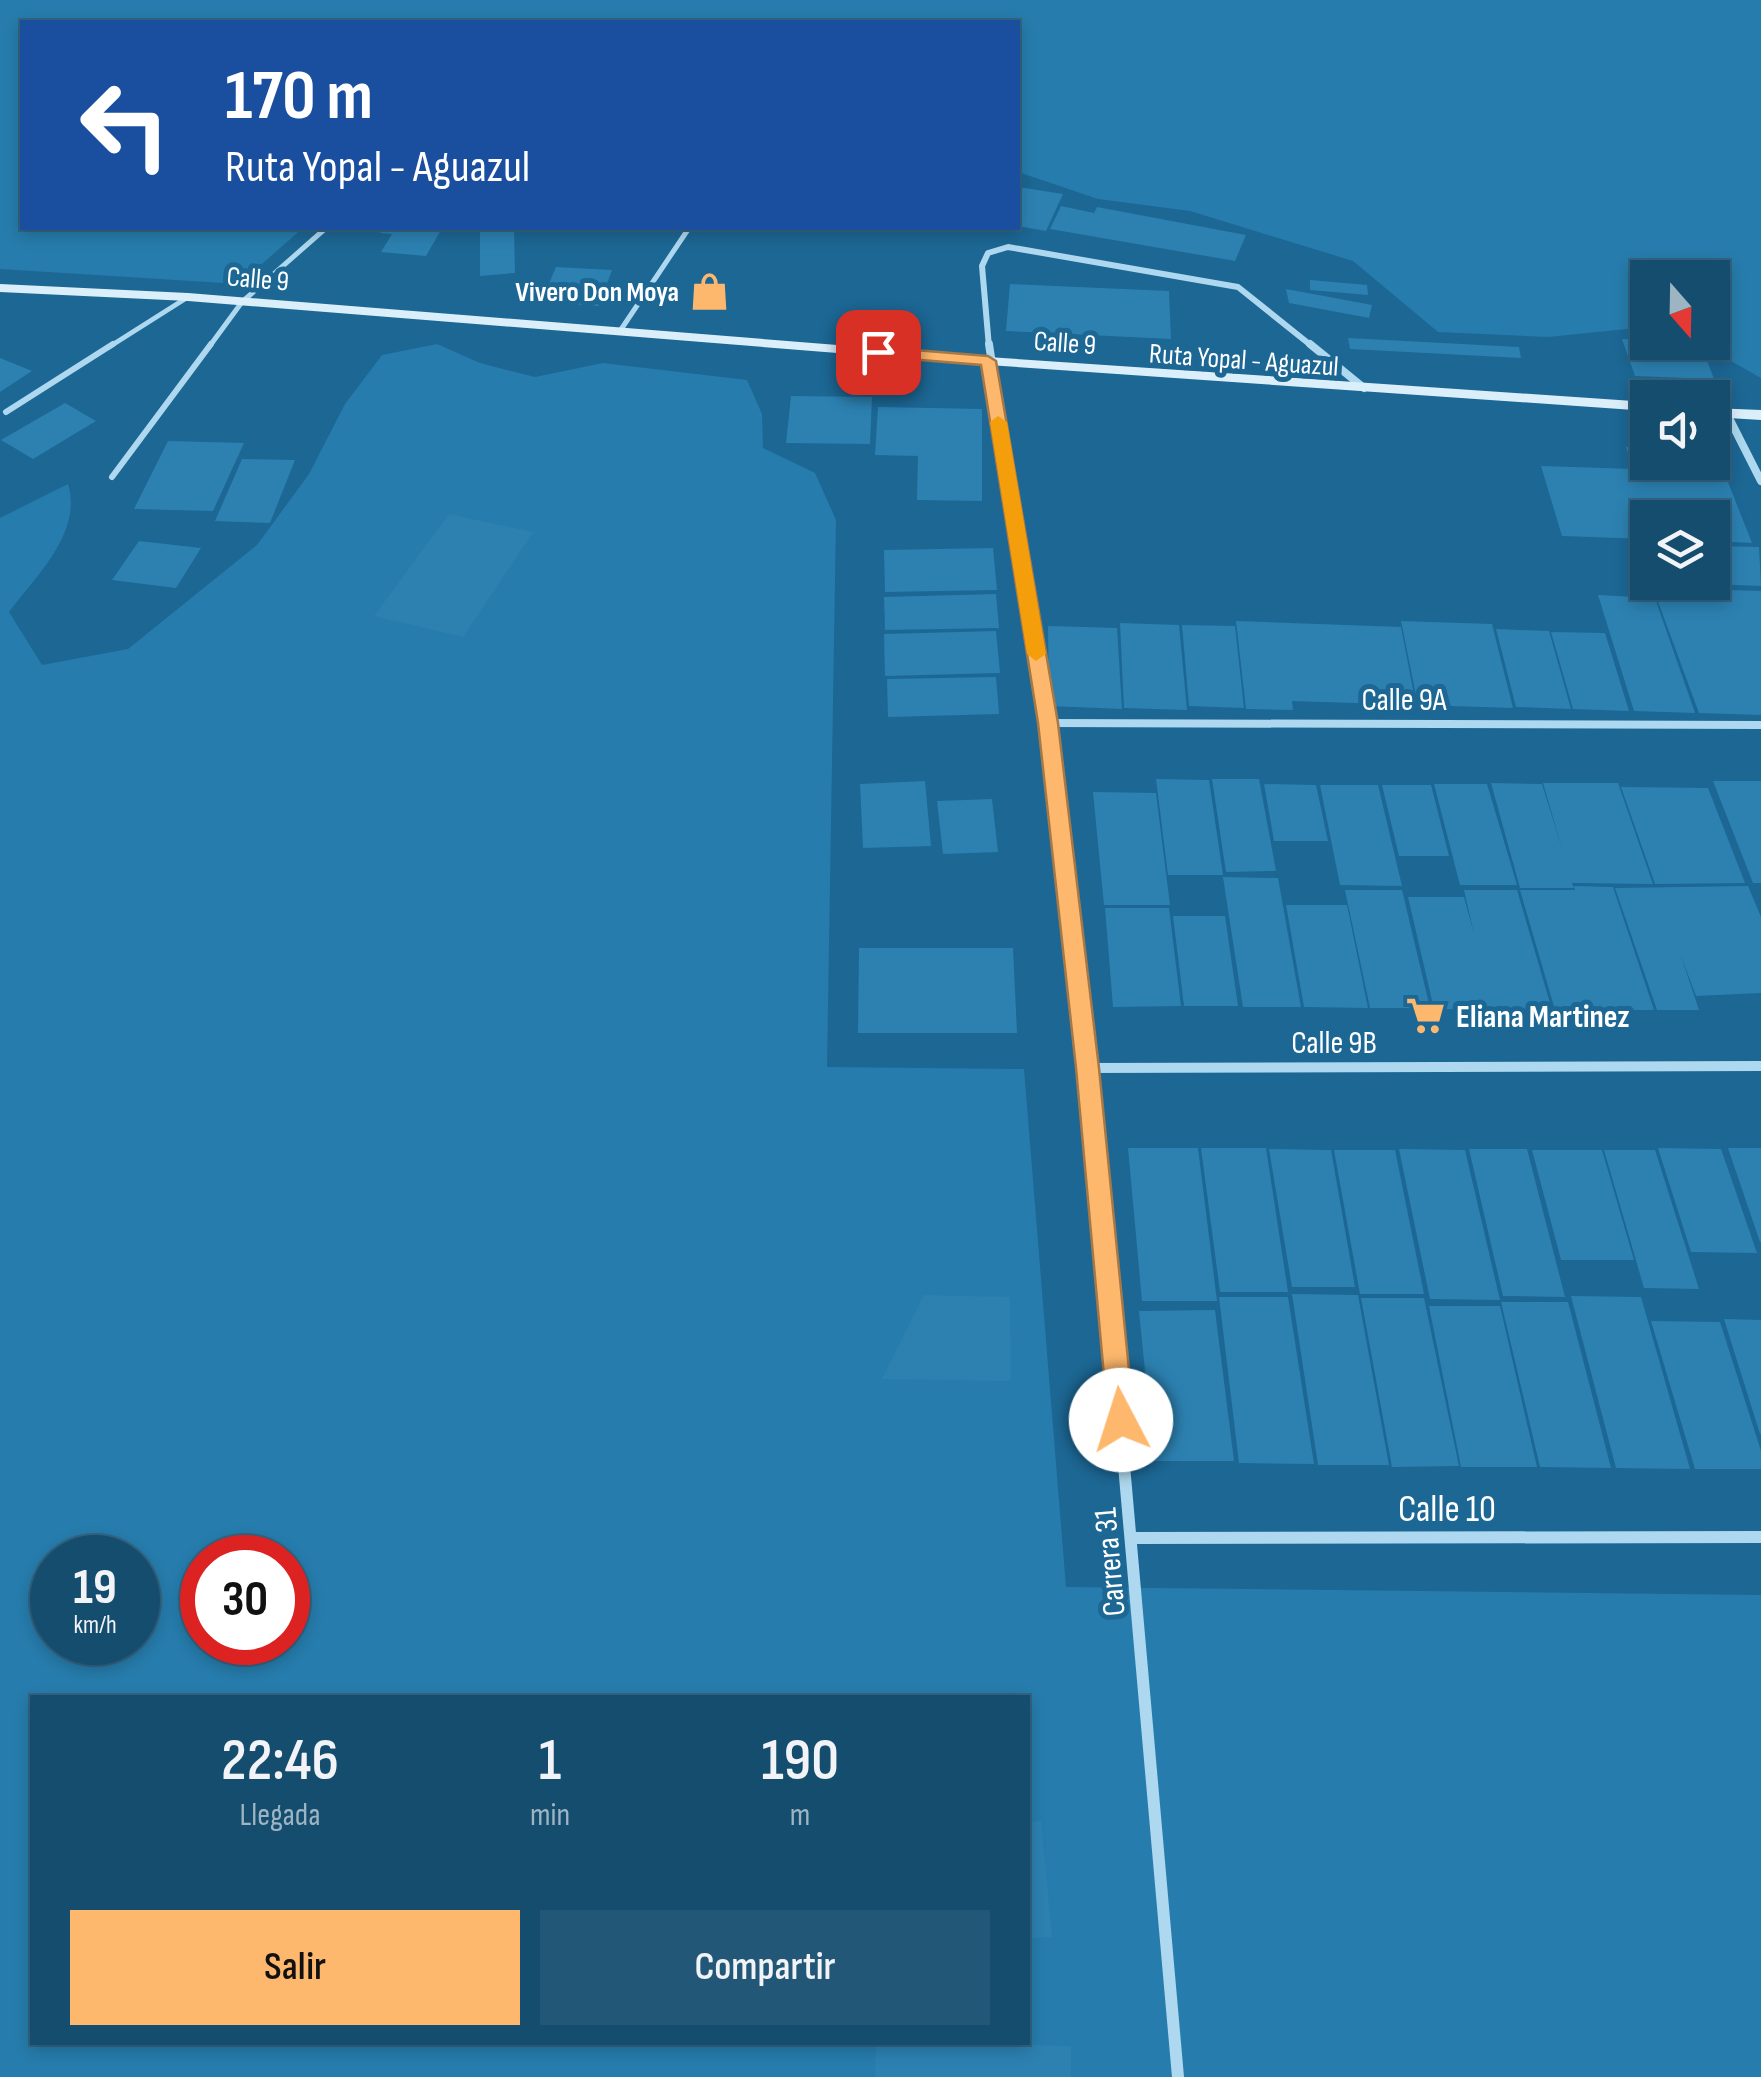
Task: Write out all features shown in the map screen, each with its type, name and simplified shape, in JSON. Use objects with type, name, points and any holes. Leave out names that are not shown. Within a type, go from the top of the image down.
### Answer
[{"type":"street","name":"Carrera 31","points":[[1178,2077],[1087,1068],[1048,723],[988,361],[982,266],[988,252],[1008,247],[1029,248],[1238,287],[1364,388]]},
{"type":"street","points":[[1730,420],[1761,481]]},
{"type":"street","name":"Calle 9A","points":[[1048,723],[1761,725]]},
{"type":"street","name":"Calle 9B","points":[[1087,1068],[1761,1066]]},
{"type":"street","name":"Calle 10","points":[[1132,1538],[1761,1537]]},
{"type":"lane","points":[[112,477],[242,302],[324,230]]},
{"type":"lane","points":[[620,331],[688,230]]},
{"type":"lane","name":"Ruta Yopal - Aguazul","points":[[0,288],[188,297],[988,361],[1630,406]]},
{"type":"lane","points":[[6,412],[188,297]]},
{"type":"lane","points":[[1730,412],[1761,415]]},
{"type":"shaded area","points":[[0,0],[1761,0],[1761,378],[1729,360],[1730,260],[1630,260],[1630,329],[1548,337],[1438,332],[1353,261],[1190,211],[1098,199],[1020,173],[1020,20],[20,20],[20,230],[301,230],[239,284],[0,269]]},
{"type":"shaded area","points":[[437,344],[480,363],[535,377],[603,363],[747,380],[762,414],[763,448],[815,473],[836,520],[827,1067],[1024,1069],[1066,1587],[1761,1595],[1761,2077],[0,2077],[0,518],[68,484],[71,502],[63,536],[9,612],[42,665],[128,649],[257,545],[309,474],[345,404],[382,355]]},
{"type":"building","points":[[1020,187],[1063,194],[1046,231],[1020,226]]},
{"type":"building","points":[[1061,206],[1094,213],[1097,207],[1246,235],[1235,261],[1050,229]]},
{"type":"building","points":[[441,230],[426,256],[381,252],[392,234],[380,233]]},
{"type":"building","points":[[480,230],[514,230],[515,273],[480,276]]},
{"type":"building","points":[[556,267],[612,270],[599,306],[541,302]]},
{"type":"building","points":[[1310,280],[1367,285],[1368,295],[1310,290]]},
{"type":"building","points":[[1010,284],[1169,291],[1171,339],[1006,331]]},
{"type":"building","points":[[1286,289],[1372,305],[1369,318],[1289,303]]},
{"type":"building","points":[[1348,338],[1519,347],[1521,358],[1350,349]]},
{"type":"building","points":[[1622,339],[1630,339],[1630,360],[1707,360],[1714,379],[1635,376]]},
{"type":"building","points":[[0,358],[32,371],[0,392]]},
{"type":"building","points":[[791,396],[872,397],[870,444],[786,443]]},
{"type":"building","points":[[65,403],[96,421],[33,459],[1,440]]},
{"type":"building","points":[[878,407],[982,409],[982,501],[917,500],[918,456],[875,455]]},
{"type":"building","points":[[168,441],[244,443],[213,511],[134,509]]},
{"type":"building","points":[[242,459],[295,460],[270,523],[215,521]]},
{"type":"building","points":[[1541,466],[1630,469],[1630,480],[1727,480],[1752,543],[1730,542],[1730,500],[1630,500],[1630,538],[1562,536]]},
{"type":"building","points":[[449,514],[533,532],[463,637],[374,616]]},
{"type":"building","points":[[139,541],[201,548],[176,588],[112,580]]},
{"type":"building","points":[[1730,546],[1759,547],[1761,586],[1730,585]]},
{"type":"building","points":[[993,548],[997,590],[885,592],[884,550]]},
{"type":"building","points":[[1730,590],[1761,591],[1761,715],[1699,713],[1657,600],[1730,600]]},
{"type":"building","points":[[996,594],[999,628],[885,630],[884,597]]},
{"type":"building","points":[[1598,595],[1656,600],[1695,713],[1634,711]]},
{"type":"building","points":[[1236,621],[1401,627],[1416,705],[1292,701],[1293,710],[1246,709]]},
{"type":"building","points":[[1401,621],[1492,624],[1513,708],[1418,705]]},
{"type":"building","points":[[1120,623],[1179,625],[1187,710],[1124,708]]},
{"type":"building","points":[[1182,625],[1235,626],[1244,708],[1189,706]]},
{"type":"building","points":[[1048,626],[1117,628],[1122,709],[1049,706]]},
{"type":"building","points":[[1496,629],[1549,631],[1571,709],[1516,707]]},
{"type":"building","points":[[996,631],[1000,673],[885,676],[884,634]]},
{"type":"building","points":[[1551,632],[1605,633],[1629,711],[1573,709]]},
{"type":"building","points":[[996,677],[999,714],[888,717],[887,679]]},
{"type":"building","points":[[1156,779],[1209,780],[1223,875],[1168,875]]},
{"type":"building","points":[[1212,779],[1259,779],[1276,871],[1226,872]]},
{"type":"building","points":[[925,781],[931,846],[863,848],[860,784]]},
{"type":"building","points":[[1713,781],[1761,781],[1761,883],[1753,883]]},
{"type":"building","points":[[1491,783],[1542,784],[1563,852],[1543,783],[1618,783],[1653,884],[1572,883],[1574,888],[1520,888]]},
{"type":"building","points":[[1264,784],[1316,785],[1328,841],[1274,841]]},
{"type":"building","points":[[1434,784],[1487,784],[1517,885],[1460,885]]},
{"type":"building","points":[[1320,785],[1378,785],[1402,886],[1340,885]]},
{"type":"building","points":[[1382,785],[1431,785],[1449,856],[1399,856]]},
{"type":"building","points":[[1621,787],[1708,788],[1745,883],[1655,884]]},
{"type":"building","points":[[1093,792],[1156,793],[1170,905],[1104,905]]},
{"type":"building","points":[[992,799],[998,852],[943,854],[937,801]]},
{"type":"building","points":[[1223,877],[1278,878],[1301,1007],[1243,1007]]},
{"type":"building","points":[[1574,886],[1613,887],[1654,1010],[1555,1010],[1520,890],[1575,890]]},
{"type":"building","points":[[1748,886],[1761,917],[1761,993],[1696,996],[1680,953],[1699,1010],[1657,1010],[1615,888]]},
{"type":"building","points":[[1345,890],[1402,890],[1430,1008],[1370,1008]]},
{"type":"building","points":[[1464,890],[1517,890],[1552,1010],[1434,1009],[1408,897],[1464,897],[1474,934]]},
{"type":"building","points":[[1286,905],[1347,905],[1368,1008],[1304,1007]]},
{"type":"building","points":[[1105,908],[1169,908],[1181,1006],[1113,1007]]},
{"type":"building","points":[[1173,916],[1225,916],[1238,1006],[1184,1006]]},
{"type":"building","points":[[859,948],[1013,948],[1017,1033],[858,1033]]},
{"type":"building","points":[[1128,1148],[1198,1148],[1217,1301],[1142,1301]]},
{"type":"building","points":[[1201,1148],[1266,1148],[1288,1292],[1220,1292]]},
{"type":"building","points":[[1658,1148],[1721,1149],[1757,1253],[1691,1252]]},
{"type":"building","points":[[1728,1148],[1761,1148],[1761,1242],[1760,1242]]},
{"type":"building","points":[[1269,1149],[1331,1150],[1355,1287],[1292,1287]]},
{"type":"building","points":[[1399,1149],[1465,1150],[1500,1300],[1430,1299]]},
{"type":"building","points":[[1469,1149],[1527,1149],[1565,1297],[1503,1296]]},
{"type":"building","points":[[1334,1150],[1395,1150],[1424,1294],[1360,1294]]},
{"type":"building","points":[[1532,1150],[1602,1150],[1634,1260],[1561,1260]]},
{"type":"building","points":[[1604,1150],[1655,1150],[1699,1289],[1644,1288]]},
{"type":"building","points":[[1292,1294],[1358,1295],[1389,1465],[1318,1465]]},
{"type":"building","points":[[924,1295],[1010,1297],[1011,1381],[882,1379]]},
{"type":"building","points":[[1571,1296],[1641,1297],[1690,1469],[1616,1468]]},
{"type":"building","points":[[1219,1297],[1288,1297],[1314,1464],[1239,1463]]},
{"type":"building","points":[[1361,1298],[1424,1298],[1459,1466],[1392,1467]]},
{"type":"building","points":[[1501,1302],[1568,1302],[1611,1468],[1540,1467]]},
{"type":"building","points":[[1429,1306],[1500,1306],[1537,1467],[1461,1467]]},
{"type":"building","points":[[1215,1310],[1234,1461],[1154,1461],[1139,1311]]},
{"type":"building","points":[[1724,1319],[1761,1320],[1761,1434],[1760,1434]]},
{"type":"building","points":[[1651,1321],[1720,1322],[1761,1451],[1761,1469],[1695,1469]]},
{"type":"building","points":[[1041,1821],[1052,1937],[1030,1938],[1030,1822]]},
{"type":"building","points":[[876,2045],[1071,2046],[1071,2077],[875,2077]]},
{"type":"slow traffic","points":[[998,422],[1036,654]]},
{"type":"place","name":"Vivero Don Moya","points":[[709,291]]},
{"type":"place","name":"Eliana Martinez","points":[[1426,1016]]},
{"type":"route","points":[[878,352],[988,361],[1048,723],[1121,1420]]}]
